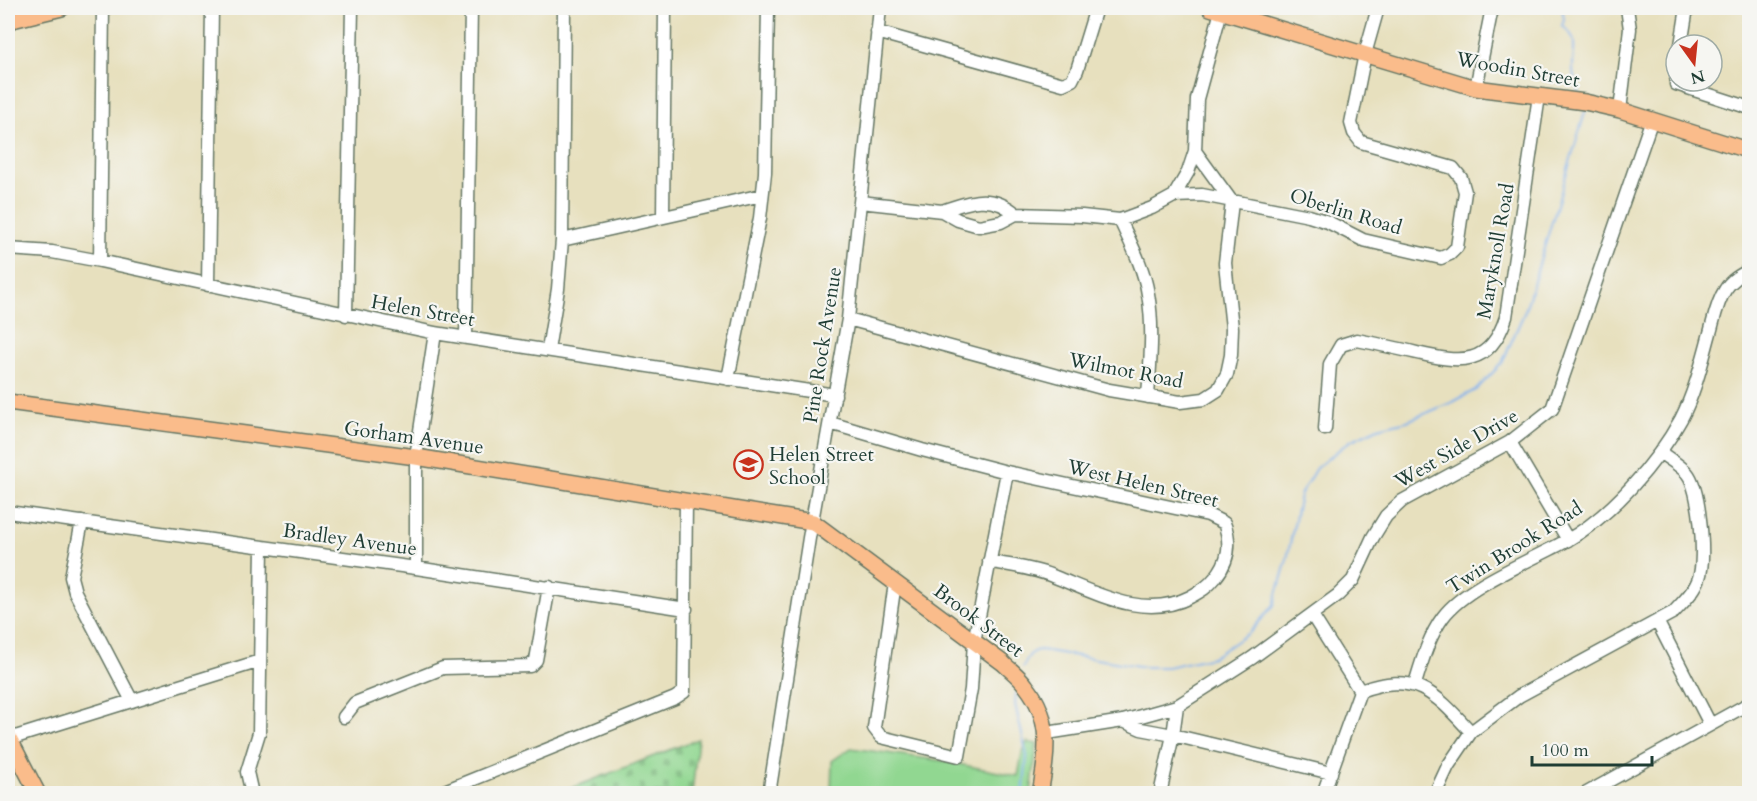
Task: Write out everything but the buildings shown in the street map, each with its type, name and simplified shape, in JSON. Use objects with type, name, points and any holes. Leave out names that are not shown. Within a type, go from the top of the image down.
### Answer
[{"type":"main road","points":[[8,21],[22,12],[62,8]]},
{"type":"main road","name":"Woodin Street","points":[[1216,9],[1476,88],[1585,102],[1620,110],[1749,151]]},
{"type":"main road","name":"Gorham Avenue","points":[[8,402],[416,457],[813,522]]},
{"type":"main road","name":"Brook Street","points":[[813,522],[1003,663],[1026,686],[1040,709],[1047,733],[1046,763],[1040,794]]},
{"type":"main road","points":[[8,738],[38,794]]},
{"type":"street","points":[[100,261],[103,8]]},
{"type":"street","points":[[208,285],[212,8]]},
{"type":"street","points":[[346,315],[352,8]]},
{"type":"street","points":[[466,338],[471,8]]},
{"type":"street","points":[[548,350],[558,289],[562,240],[564,8]]},
{"type":"street","points":[[663,216],[665,8]]},
{"type":"street","points":[[728,379],[765,173],[768,8]]},
{"type":"street","name":"Pine Rock Avenue","points":[[769,794],[848,319],[880,8]]},
{"type":"street","points":[[877,32],[1063,84],[1072,80],[1077,70],[1096,8]]},
{"type":"street","name":"Oberlin Road","points":[[860,202],[942,211],[958,220],[979,226],[1001,222],[1016,214],[1082,216],[1120,220],[1152,208],[1174,196],[1202,195],[1309,216],[1328,222],[1363,240],[1441,258],[1450,254],[1457,247],[1465,192],[1461,178],[1453,168],[1361,142],[1354,134],[1351,123],[1365,54],[1378,8]]},
{"type":"street","points":[[1476,88],[1492,8]]},
{"type":"street","points":[[1620,110],[1630,29],[1627,8]]},
{"type":"street","points":[[1683,33],[1687,8]]},
{"type":"street","points":[[1174,196],[1188,172],[1195,151],[1197,99],[1216,9]]},
{"type":"street","points":[[1703,93],[1749,108]]},
{"type":"street","name":"Maryknoll Road","points":[[1325,429],[1330,364],[1341,345],[1357,340],[1457,361],[1477,356],[1492,346],[1506,317],[1539,96]]},
{"type":"street","name":"West Side Drive","points":[[1047,733],[1123,721],[1177,706],[1252,658],[1338,596],[1353,579],[1386,516],[1402,501],[1510,442],[1540,421],[1552,409],[1652,119]]},
{"type":"street","points":[[1195,151],[1232,202]]},
{"type":"street","points":[[562,240],[762,195]]},
{"type":"street","name":"Oberlin Road","points":[[942,211],[966,202],[984,200],[1005,205],[1016,214]]},
{"type":"street","name":"Wilmot Road","points":[[848,319],[1109,390],[1180,402],[1204,399],[1218,390],[1227,374],[1231,355],[1232,328],[1225,263],[1232,202]]},
{"type":"street","points":[[1120,220],[1139,262],[1148,293],[1151,331],[1148,397]]},
{"type":"street","name":"Helen Street","points":[[8,249],[52,252],[100,261],[435,333],[835,395]]},
{"type":"street","name":"Twin Brook Road","points":[[1415,684],[1443,617],[1461,598],[1568,540],[1602,515],[1661,453],[1688,405],[1715,315],[1725,290],[1737,276],[1749,270]]},
{"type":"street","points":[[416,568],[416,457],[435,333]]},
{"type":"street","name":"West Helen Street","points":[[830,423],[1007,472],[1208,515],[1224,523],[1229,536],[1229,552],[1222,570],[1208,588],[1181,602],[1154,607],[1129,604],[1098,596],[1054,576],[989,561]]},
{"type":"street","points":[[1510,442],[1568,540]]},
{"type":"street","points":[[1435,794],[1448,766],[1471,732],[1519,696],[1674,612],[1689,596],[1699,578],[1700,514],[1694,485],[1687,473],[1661,453]]},
{"type":"street","points":[[895,583],[874,728],[881,736],[958,756],[971,689],[974,642],[1007,472]]},
{"type":"street","points":[[437,794],[675,698],[684,692],[686,501]]},
{"type":"street","name":"Bradley Avenue","points":[[8,512],[549,587],[686,609]]},
{"type":"street","points":[[82,522],[71,577],[75,592],[132,701]]},
{"type":"street","points":[[252,794],[247,772],[259,733],[262,547]]},
{"type":"street","points":[[344,717],[355,704],[442,668],[530,666],[536,660],[549,587]]},
{"type":"street","points":[[1312,615],[1360,691]]},
{"type":"street","points":[[1657,621],[1710,724]]},
{"type":"street","points":[[8,738],[260,661]]},
{"type":"street","points":[[1323,794],[1360,691],[1378,684],[1399,682],[1415,684],[1431,694],[1471,732]]},
{"type":"street","points":[[1585,794],[1749,703]]},
{"type":"street","points":[[1160,794],[1177,706]]},
{"type":"street","points":[[1123,721],[1141,729],[1331,774]]},
{"type":"green space","points":[[698,739],[692,793],[559,793]]},
{"type":"green space","points":[[1027,742],[1037,744],[1031,793],[831,793],[832,761],[851,748],[944,761],[1018,776]]},
{"type":"waterway","points":[[1562,8],[1564,19],[1562,26],[1574,40],[1573,73],[1580,94]]},
{"type":"waterway","points":[[1023,667],[1032,653],[1037,650],[1145,667],[1167,667],[1213,657],[1250,632],[1274,605],[1287,559],[1300,495],[1316,468],[1350,441],[1378,428],[1407,421],[1453,402],[1477,389],[1502,363],[1525,311],[1586,109]]},
{"type":"waterway","points":[[1016,693],[1015,704],[1027,756],[1023,794]]},
{"type":"place","name":"Helen Street School","points":[[748,465]]}]
